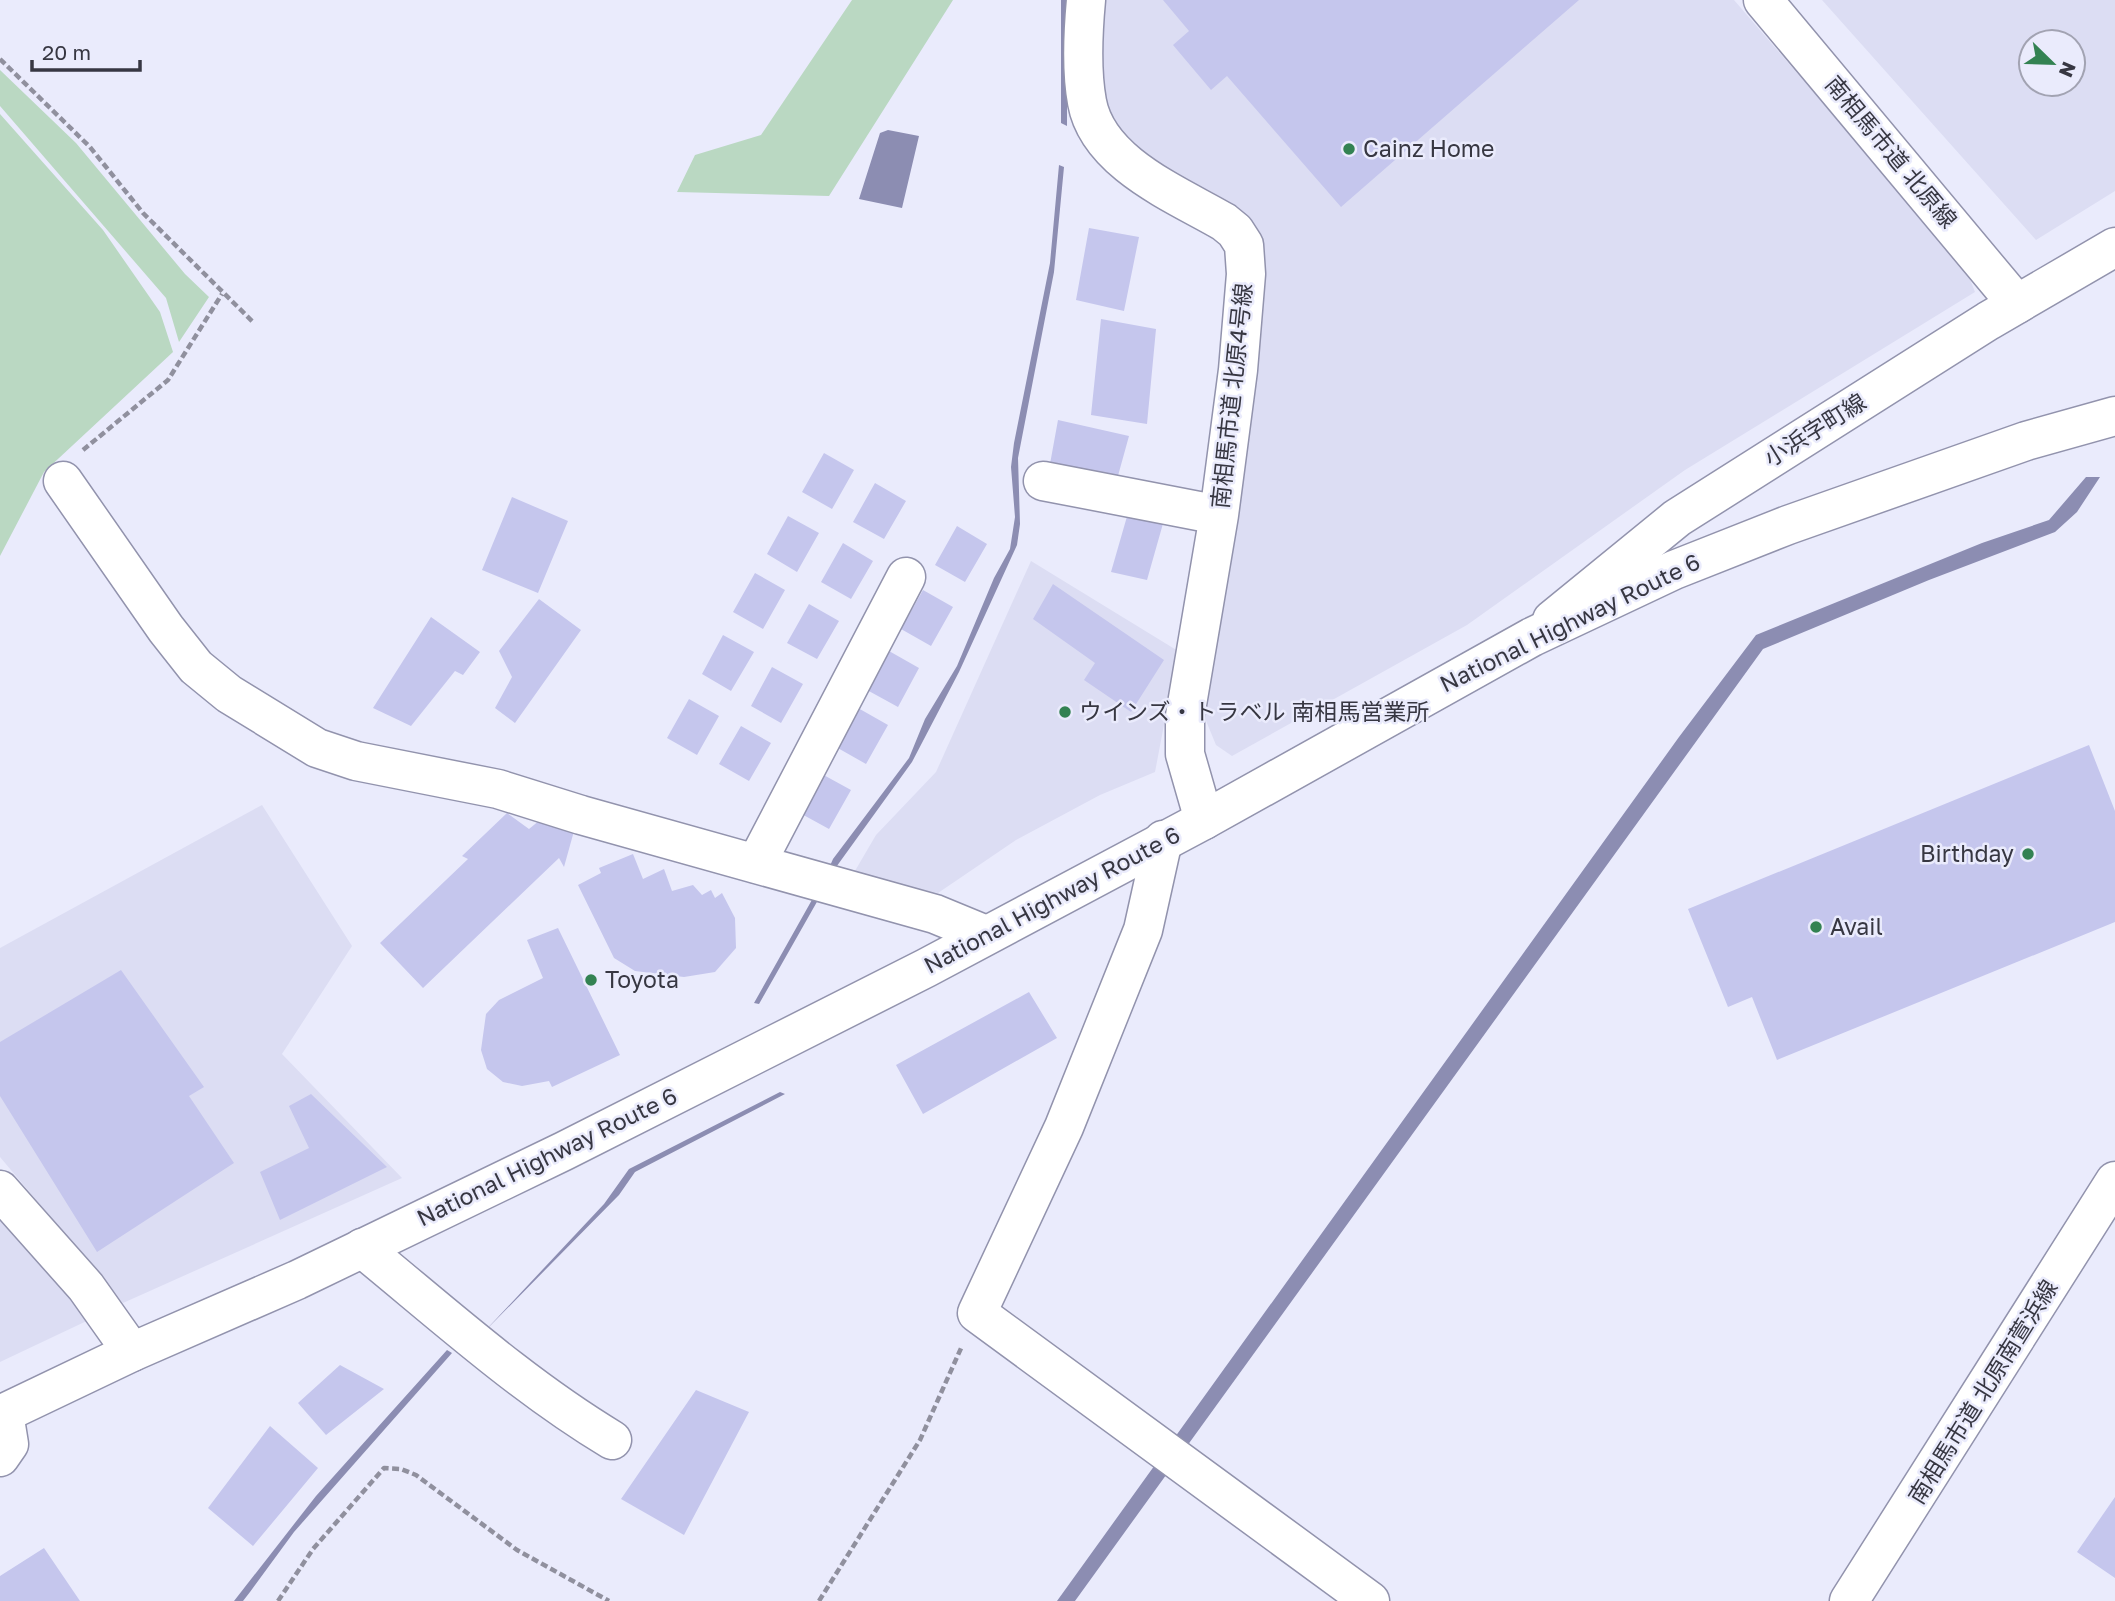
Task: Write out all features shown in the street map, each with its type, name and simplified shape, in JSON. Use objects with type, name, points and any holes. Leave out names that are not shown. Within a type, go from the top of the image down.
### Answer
[{"type":"main road","name":"南相馬市道 北原4号線","points":[[1086,0],[1087,102],[1103,135],[1129,164],[1224,222],[1235,231],[1244,245],[1244,301],[1238,370],[1219,515],[1185,716],[1185,754],[1204,820]]},
{"type":"main road","name":"南相馬市道 北原線","points":[[1763,0],[2017,304]]},
{"type":"main road","name":"小浜字町線","points":[[1531,637],[1677,518],[2017,304],[2115,247]]},
{"type":"main road","name":"National Highway Route 6","points":[[2,1414],[362,1248],[564,1151],[1204,820],[1531,637],[1674,570],[1788,525],[2026,441],[2115,416]]},
{"type":"main road","points":[[64,481],[166,629],[196,667],[229,694],[317,748],[356,761],[498,789],[935,915],[986,935]]},
{"type":"main road","points":[[1042,481],[1219,515]]},
{"type":"main road","points":[[756,864],[906,577]]},
{"type":"main road","points":[[1163,840],[1143,930],[1064,1127],[977,1313],[1370,1601]]},
{"type":"main road","name":"南相馬市道 北原南萱浜線","points":[[1849,1601],[2115,1181]]},
{"type":"main road","points":[[0,1191],[86,1287],[132,1352]]},
{"type":"main road","points":[[362,1248],[491,1357],[552,1403],[612,1440]]},
{"type":"main road","points":[[0,1457],[9,1444],[2,1414]]},
{"type":"path","points":[[0,60],[90,146],[143,213],[253,322]]},
{"type":"path","points":[[64,481],[63,469],[168,380],[222,294]]},
{"type":"path","points":[[819,1601],[920,1440],[977,1313]]},
{"type":"path","points":[[278,1601],[313,1549],[384,1468],[401,1469],[416,1475],[517,1549],[609,1601]]},
{"type":"shaded area","points":[[1094,0],[1734,0],[1966,269],[1975,292],[1685,470],[1467,625],[1232,756],[1216,745],[1202,711],[1257,251],[1117,137],[1099,109]]},
{"type":"shaded area","points":[[1822,0],[2115,0],[2115,191],[2036,240]]},
{"type":"shaded area","name":"ウインズ・トラベル 南相馬営業所","points":[[1031,561],[1178,651],[1155,772],[1100,795],[1016,840],[938,893],[852,876],[876,835],[936,772]]},
{"type":"shaded area","points":[[262,805],[352,946],[282,1054],[402,1178],[123,1303],[0,1157],[0,948]]},
{"type":"shaded area","points":[[0,1202],[93,1318],[0,1362]]},
{"type":"green space","points":[[852,0],[953,0],[829,196],[677,192],[695,155],[761,135]]},
{"type":"green space","points":[[0,70],[76,143],[185,274],[209,297],[179,342],[166,298],[0,106]]},
{"type":"green space","points":[[0,114],[103,230],[160,312],[173,352],[44,472],[0,556]]},
{"type":"water","points":[[1061,0],[1067,0],[1067,126],[1061,123]]},
{"type":"water","points":[[888,130],[919,136],[902,208],[859,199],[880,133]]},
{"type":"water","points":[[1059,165],[1064,167],[1054,272],[1018,458],[1020,524],[1017,545],[959,672],[912,762],[834,870],[829,868],[833,859],[909,758],[925,719],[957,666],[994,578],[1010,549],[1015,517],[1011,467],[1014,443],[1050,263]]},
{"type":"water","points":[[2086,477],[2100,477],[2077,512],[2055,532],[1929,580],[1763,649],[1075,1601],[1057,1601],[1679,737],[1756,635],[1982,543],[2049,520]]},
{"type":"water","points":[[813,898],[818,900],[759,1004],[754,1003]]},
{"type":"water","points":[[780,1092],[785,1094],[635,1172],[619,1195],[484,1332],[604,1204],[629,1169]]},
{"type":"water","points":[[447,1350],[452,1353],[294,1532],[243,1601],[234,1601],[316,1496]]},
{"type":"building","name":"Cainz Home","points":[[1163,0],[1579,0],[1341,207],[1227,76],[1211,90],[1173,45],[1189,31]]},
{"type":"building","points":[[1089,228],[1139,237],[1124,311],[1076,300]]},
{"type":"building","points":[[1101,319],[1156,329],[1147,424],[1091,415]]},
{"type":"building","points":[[1058,420],[1129,436],[1116,483],[1050,464]]},
{"type":"building","points":[[824,453],[854,470],[832,509],[802,492]]},
{"type":"building","points":[[875,483],[906,501],[884,539],[853,522]]},
{"type":"building","points":[[512,497],[568,521],[538,593],[482,570]]},
{"type":"building","points":[[1128,513],[1164,520],[1147,580],[1111,572]]},
{"type":"building","points":[[788,516],[819,533],[797,572],[767,554]]},
{"type":"building","points":[[957,526],[987,544],[965,582],[935,565]]},
{"type":"building","points":[[843,543],[873,561],[851,599],[821,582]]},
{"type":"building","points":[[755,573],[785,590],[763,629],[733,612]]},
{"type":"building","points":[[1053,584],[1164,660],[1131,712],[1084,680],[1095,663],[1033,619]]},
{"type":"building","points":[[923,590],[953,607],[931,646],[901,629]]},
{"type":"building","points":[[539,599],[581,630],[515,723],[495,708],[512,677],[499,651]]},
{"type":"building","points":[[809,604],[839,621],[817,659],[787,643]]},
{"type":"building","points":[[431,617],[480,652],[463,675],[455,671],[411,726],[373,708]]},
{"type":"building","points":[[723,635],[754,652],[731,691],[702,674]]},
{"type":"building","points":[[889,651],[919,668],[898,707],[867,690]]},
{"type":"building","points":[[772,667],[803,684],[781,723],[751,706]]},
{"type":"building","points":[[689,699],[719,716],[697,755],[667,738]]},
{"type":"building","points":[[858,708],[888,725],[866,764],[836,747]]},
{"type":"building","points":[[741,726],[771,743],[749,781],[719,764]]},
{"type":"building","points":[[2089,745],[2115,811],[2115,922],[1777,1060],[1752,997],[1728,1007],[1688,909]]},
{"type":"building","points":[[820,773],[851,790],[829,829],[798,812]]},
{"type":"building","points":[[507,813],[529,829],[540,820],[574,831],[564,867],[559,858],[423,988],[380,943],[468,859],[462,856]]},
{"type":"building","points":[[633,854],[643,879],[664,869],[672,891],[693,885],[702,895],[711,890],[715,898],[722,893],[735,918],[736,948],[715,972],[684,977],[635,971],[614,958],[578,885],[601,873],[599,868]]},
{"type":"building","points":[[558,928],[620,1055],[552,1087],[549,1081],[522,1086],[503,1082],[487,1069],[481,1050],[486,1014],[499,1000],[543,978],[527,940]]},
{"type":"building","points":[[121,970],[204,1087],[189,1096],[234,1163],[97,1252],[0,1096],[0,1042]]},
{"type":"building","points":[[1029,992],[1057,1038],[923,1114],[896,1065]]},
{"type":"building","points":[[311,1094],[387,1167],[280,1220],[260,1172],[309,1148],[289,1106]]},
{"type":"building","points":[[340,1365],[384,1389],[326,1435],[298,1403]]},
{"type":"building","points":[[696,1390],[749,1412],[684,1535],[621,1499]]},
{"type":"building","points":[[270,1426],[318,1468],[253,1546],[208,1508]]},
{"type":"building","points":[[2115,1497],[2115,1578],[2077,1552]]},
{"type":"building","points":[[44,1548],[80,1601],[0,1601],[0,1576]]},
{"type":"place","name":"Cainz Home","points":[[1349,149]]},
{"type":"place","name":"ウインズ・トラベル 南相馬営業所","points":[[1065,712]]},
{"type":"place","name":"Birthday","points":[[2028,854]]},
{"type":"place","name":"Avail","points":[[1816,927]]},
{"type":"place","name":"Toyota","points":[[591,980]]}]
